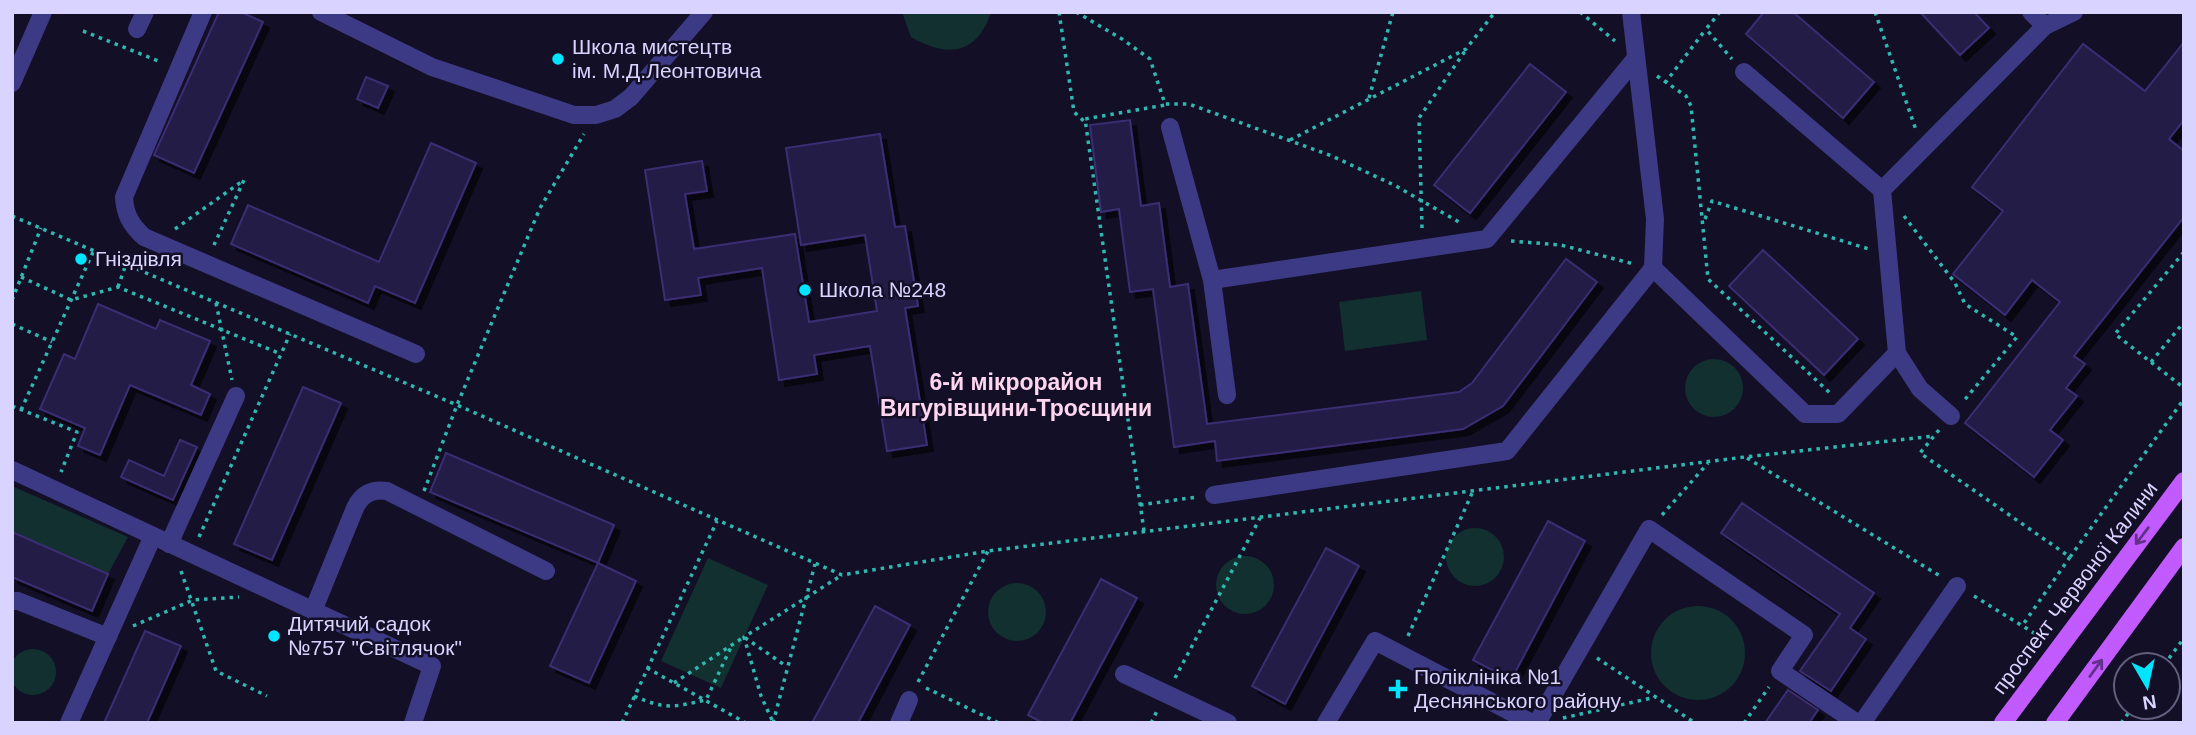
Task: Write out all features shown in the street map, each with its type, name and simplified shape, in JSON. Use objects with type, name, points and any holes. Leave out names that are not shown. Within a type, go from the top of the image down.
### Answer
[{"type":"main road","name":"проспект Червоної Калини","points":[[2003,723],[2184,481]]},
{"type":"main road","points":[[2055,723],[2184,547]]},
{"type":"street","points":[[12,83],[43,12]]},
{"type":"street","points":[[203,12],[124,197],[125,212],[133,227],[144,237],[415,354]]},
{"type":"street","points":[[321,12],[432,67],[574,115],[596,115],[615,109],[631,97],[704,12]]},
{"type":"street","points":[[1214,495],[1507,451],[1653,268],[1655,219],[1631,12]]},
{"type":"street","points":[[2031,12],[2045,26]]},
{"type":"street","points":[[1882,190],[2045,26],[2074,12]]},
{"type":"street","points":[[1212,280],[1487,239],[1636,58]]},
{"type":"street","points":[[1744,72],[1882,190],[1897,353],[1920,389],[1951,416]]},
{"type":"street","points":[[1170,127],[1212,280],[1227,395]]},
{"type":"street","points":[[1653,268],[1805,414],[1838,414],[1897,353]]},
{"type":"street","points":[[69,723],[108,637],[236,396]]},
{"type":"street","points":[[12,470],[432,666],[413,723]]},
{"type":"street","points":[[313,611],[359,500],[372,491],[387,491],[546,571]]},
{"type":"street","points":[[1326,723],[1375,640],[1535,723],[1649,529],[1804,635],[1780,671],[1857,723]]},
{"type":"street","points":[[1862,723],[1957,586]]},
{"type":"street","points":[[12,601],[18,601],[108,637]]},
{"type":"street","points":[[1124,674],[1228,723]]},
{"type":"street","points":[[899,723],[909,700]]},
{"type":"path","points":[[1059,12],[1074,112],[1086,123]]},
{"type":"path","points":[[1076,12],[1150,59],[1170,127]]},
{"type":"path","points":[[1369,99],[1393,12]]},
{"type":"path","points":[[1423,249],[1419,118],[1495,12]]},
{"type":"path","points":[[1580,12],[1636,58]]},
{"type":"path","points":[[1665,83],[1720,12]]},
{"type":"path","points":[[1875,12],[1923,148]]},
{"type":"path","points":[[1706,29],[1744,72]]},
{"type":"path","points":[[83,31],[179,69]]},
{"type":"path","points":[[1290,140],[1466,49]]},
{"type":"path","points":[[1656,75],[1686,96],[1691,106],[1708,279],[1845,407]]},
{"type":"path","points":[[1144,531],[1085,119],[1165,104],[1189,104],[1332,156],[1394,185],[1487,239],[1561,245],[1653,268]]},
{"type":"path","points":[[418,507],[457,405],[540,208],[596,115]]},
{"type":"path","points":[[156,242],[244,180],[205,263]]},
{"type":"path","points":[[1882,190],[1933,252],[1955,283],[1965,304],[2017,337],[1920,453],[2070,557]]},
{"type":"path","points":[[1703,222],[1712,201],[1888,255]]},
{"type":"path","points":[[12,216],[457,405],[842,575]]},
{"type":"path","points":[[12,300],[41,228]]},
{"type":"path","points":[[21,410],[94,250]]},
{"type":"path","points":[[2184,252],[2115,334],[2184,388]]},
{"type":"path","points":[[118,287],[126,264]]},
{"type":"path","points":[[21,277],[71,300],[118,287],[281,354]]},
{"type":"path","points":[[216,303],[236,396],[251,422]]},
{"type":"path","points":[[2151,362],[2184,322]]},
{"type":"path","points":[[12,324],[52,342]]},
{"type":"path","points":[[192,554],[290,334]]},
{"type":"path","points":[[2022,626],[2184,399]]},
{"type":"path","points":[[12,406],[77,432],[54,489]]},
{"type":"path","points":[[674,683],[842,575],[988,551],[1144,531],[1934,436]]},
{"type":"path","points":[[1745,457],[2058,647]]},
{"type":"path","points":[[1649,529],[1709,461]]},
{"type":"path","points":[[1400,653],[1473,491]]},
{"type":"path","points":[[1140,505],[1214,495]]},
{"type":"path","points":[[1171,687],[1261,517]]},
{"type":"path","points":[[622,723],[717,521]]},
{"type":"path","points":[[161,540],[193,600],[216,671],[267,696]]},
{"type":"path","points":[[988,551],[917,684],[999,723]]},
{"type":"path","points":[[772,722],[815,564]]},
{"type":"path","points":[[108,637],[193,600],[242,597]]},
{"type":"path","points":[[744,637],[787,666]]},
{"type":"path","points":[[744,637],[761,696],[772,722]]},
{"type":"path","points":[[706,701],[732,645]]},
{"type":"path","points":[[1580,648],[1695,723]]},
{"type":"path","points":[[647,668],[746,723]]},
{"type":"path","points":[[1744,723],[1780,671]]},
{"type":"path","points":[[634,696],[658,706],[672,707],[706,701]]},
{"type":"path","points":[[1556,720],[1656,697]]},
{"type":"path","points":[[1151,723],[1164,699]]},
{"type":"green space","points":[[902,12],[991,12],[978,37],[969,44],[948,50],[924,44],[911,37]]},
{"type":"green space","points":[[1421,291],[1427,340],[1345,351],[1339,302]]},
{"type":"green space","points":[[1714,359],[1730,364],[1738,372],[1743,388],[1738,404],[1730,412],[1714,417],[1698,412],[1690,404],[1685,388],[1690,372],[1698,364]]},
{"type":"green space","points":[[12,486],[128,537],[108,574],[12,532]]},
{"type":"green space","points":[[1475,528],[1491,533],[1499,541],[1504,557],[1499,573],[1491,581],[1475,586],[1459,581],[1451,573],[1446,557],[1451,541],[1459,533]]},
{"type":"green space","points":[[1245,556],[1261,561],[1269,569],[1274,585],[1269,601],[1261,609],[1245,614],[1229,609],[1221,601],[1216,585],[1221,569],[1229,561]]},
{"type":"green space","points":[[708,558],[768,585],[721,688],[661,661]]},
{"type":"green space","points":[[1017,583],[1033,588],[1041,596],[1046,612],[1041,628],[1033,636],[1017,641],[1001,636],[993,628],[988,612],[993,596],[1001,588]]},
{"type":"green space","points":[[1698,606],[1716,610],[1731,620],[1741,635],[1745,653],[1741,671],[1731,686],[1716,696],[1698,700],[1680,696],[1665,686],[1655,671],[1651,653],[1655,635],[1665,620],[1680,610]]},
{"type":"green space","points":[[33,649],[49,656],[56,672],[49,688],[33,695],[17,688],[10,672],[17,656]]},
{"type":"building","points":[[219,12],[241,12],[263,22],[194,173],[154,155]]},
{"type":"building","points":[[1764,12],[1793,12],[1874,82],[1843,118],[1746,34]]},
{"type":"building","points":[[1920,12],[1974,12],[1989,28],[1960,55]]},
{"type":"building","points":[[2184,42],[2184,120],[2169,139],[2184,151],[2184,217],[2074,356],[2085,364],[2066,388],[2077,396],[2050,430],[2063,440],[2034,477],[1965,423],[2060,302],[2032,280],[2005,315],[1953,274],[2003,211],[1972,187],[2083,44],[2145,91]]},
{"type":"building","points":[[1530,64],[1566,92],[1470,213],[1434,185]]},
{"type":"building","points":[[366,77],[388,86],[378,108],[357,99]]},
{"type":"building","points":[[1130,120],[1141,206],[1159,203],[1170,287],[1188,284],[1207,424],[1459,392],[1472,383],[1566,259],[1597,282],[1503,406],[1463,429],[1217,461],[1215,441],[1174,447],[1153,289],[1130,292],[1119,209],[1101,212],[1090,125]]},
{"type":"building","points":[[880,134],[895,227],[905,226],[918,306],[905,308],[927,445],[887,451],[870,346],[814,355],[817,374],[779,380],[762,268],[698,278],[701,295],[665,300],[645,170],[702,161],[707,191],[685,194],[694,249],[795,234],[809,322],[877,311],[865,235],[801,245],[786,148]]},
{"type":"building","points":[[431,143],[476,163],[415,303],[375,286],[368,303],[231,244],[248,205],[379,262]]},
{"type":"building","points":[[1763,250],[1858,339],[1824,375],[1729,286]]},
{"type":"building","points":[[98,304],[156,329],[160,320],[210,341],[191,385],[210,394],[201,415],[130,385],[100,455],[78,446],[85,428],[40,409],[64,354],[75,359]]},
{"type":"building","points":[[303,387],[341,403],[272,560],[234,544]]},
{"type":"building","points":[[180,440],[197,447],[173,500],[121,477],[129,460],[164,476]]},
{"type":"building","points":[[446,453],[614,525],[598,563],[430,492]]},
{"type":"building","points":[[1742,503],[1874,593],[1850,628],[1866,639],[1831,691],[1800,671],[1840,614],[1721,533]]},
{"type":"building","points":[[1548,521],[1585,541],[1511,680],[1473,660]]},
{"type":"building","points":[[12,532],[108,574],[92,611],[12,577]]},
{"type":"building","points":[[1326,548],[1359,566],[1285,704],[1252,686]]},
{"type":"building","points":[[598,563],[636,581],[589,683],[550,666]]},
{"type":"building","points":[[1101,579],[1137,598],[1070,723],[1043,723],[1028,715]]},
{"type":"building","points":[[875,606],[910,625],[858,723],[812,723]]},
{"type":"building","points":[[145,631],[181,646],[147,723],[104,723]]},
{"type":"building","points":[[1788,690],[1818,710],[1809,723],[1765,723]]},
{"type":"place","name":"Школа мистецтв ім. М.Д.Леонтовича","points":[[558,59]]},
{"type":"place","name":"Гніздівля","points":[[81,259]]},
{"type":"place","name":"Школа №248","points":[[805,290]]},
{"type":"place","name":"Дитячий садок №757 \"Світлячок\"","points":[[274,636]]},
{"type":"place","name":"Поліклініка №1 Деснянського району","points":[[1398,689]]},
{"type":"district","name":"6-й мікрорайон Вигурівщини-Троєщини","points":[[1016,395]]}]
